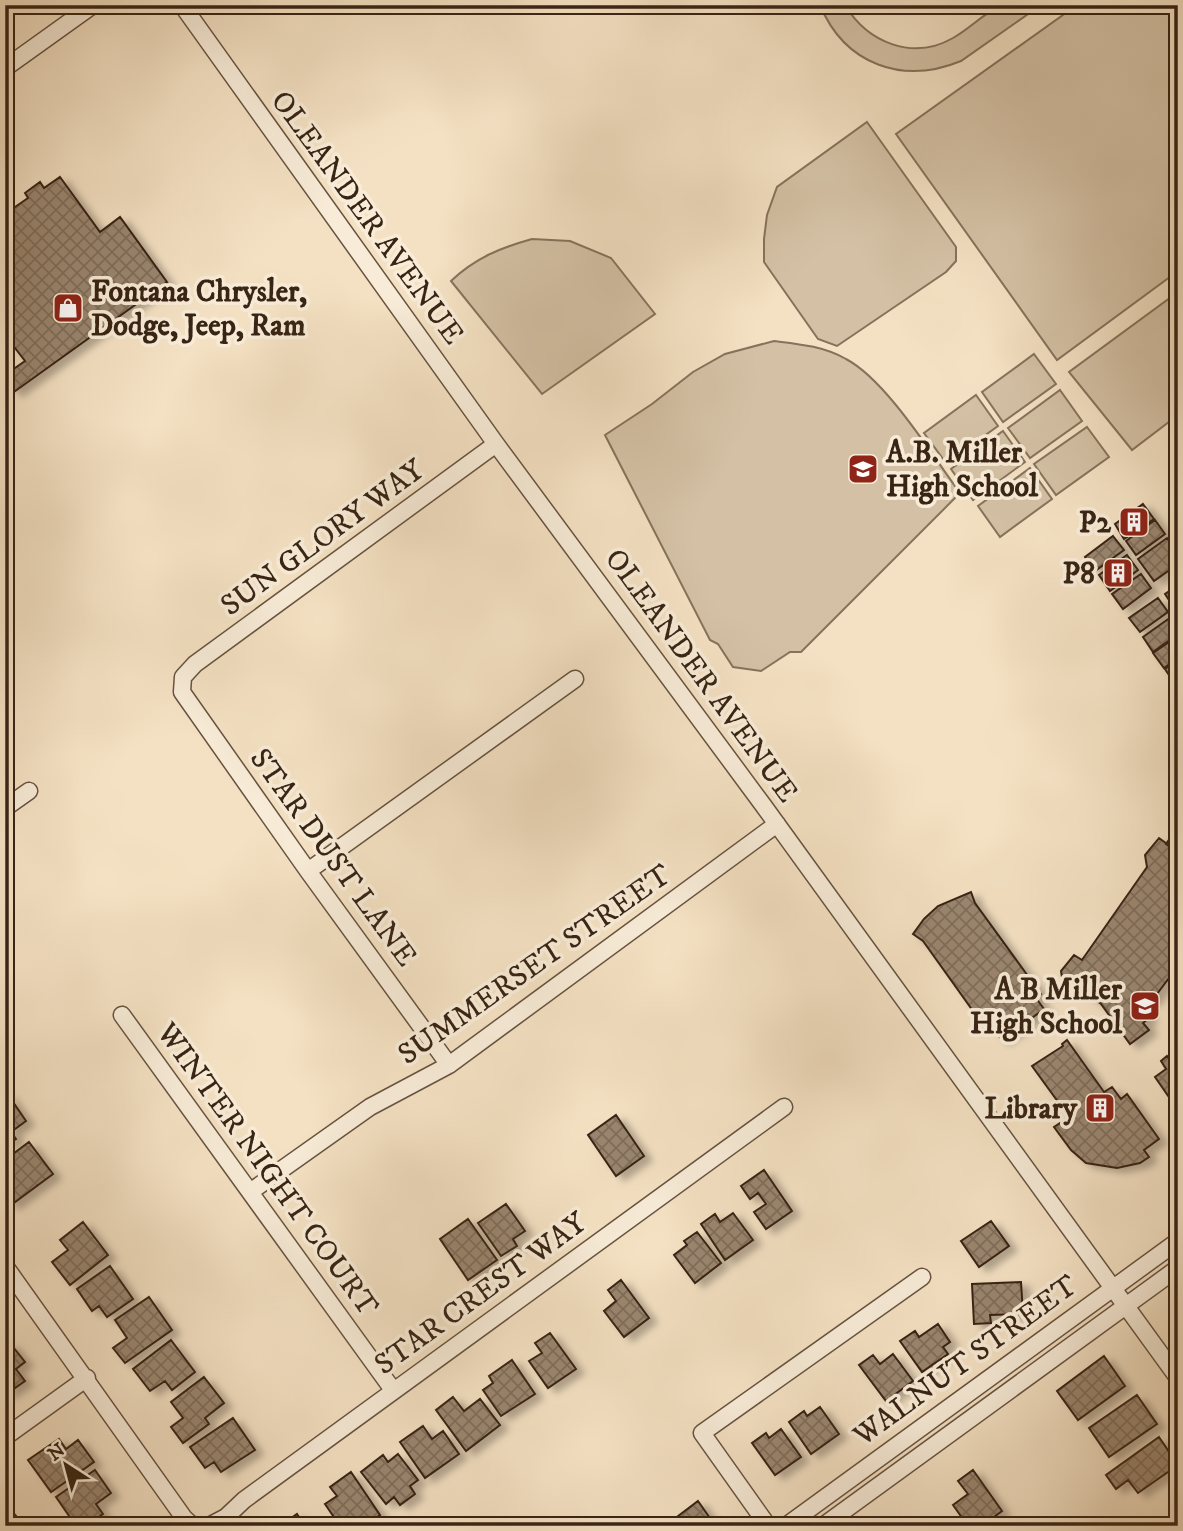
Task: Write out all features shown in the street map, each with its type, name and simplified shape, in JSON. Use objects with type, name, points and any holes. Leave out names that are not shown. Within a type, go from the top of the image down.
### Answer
[{"type":"main road","points":[[5,1520],[10,1526]]},
{"type":"street","points":[[5,68],[93,5]]},
{"type":"street","name":"OLEANDER AVENUE","points":[[182,5],[496,444],[777,824],[1178,1378]]},
{"type":"street","name":"SUN GLORY WAY","points":[[183,677],[195,664],[496,444]]},
{"type":"street","name":"STAR DUST LANE","points":[[183,677],[182,692],[307,871],[449,1065]]},
{"type":"street","points":[[307,871],[575,679]]},
{"type":"street","points":[[5,808],[29,791]]},
{"type":"street","name":"SUMMERSET STREET","points":[[250,1192],[370,1107],[449,1065],[777,824]]},
{"type":"street","name":"WINTER NIGHT COURT","points":[[122,1015],[393,1390]]},
{"type":"street","name":"STAR CREST WAY","points":[[209,1526],[226,1517],[244,1500],[393,1390],[784,1107]]},
{"type":"street","name":"WALNUT STREET","points":[[786,1526],[1178,1241]]},
{"type":"street","points":[[5,1266],[184,1518],[193,1526]]},
{"type":"street","name":"WALNUT STREET","points":[[823,1526],[1178,1268]]},
{"type":"street","points":[[768,1526],[702,1433],[922,1277]]},
{"type":"street","points":[[5,1437],[87,1378]]},
{"type":"shaded area","points":[[820,5],[845,5],[866,29],[879,38],[907,48],[922,48],[953,38],[1003,5],[1041,5],[961,61],[918,71],[897,70],[860,55],[844,42],[831,26]]},
{"type":"shaded area","points":[[1077,5],[1178,5],[1178,271],[1057,360],[896,134]]},
{"type":"shaded area","points":[[867,122],[956,247],[956,261],[946,272],[837,346],[818,339],[764,262],[767,215],[777,187]]},
{"type":"shaded area","points":[[532,239],[570,241],[611,258],[655,314],[542,394],[451,281],[488,255]]},
{"type":"shaded area","points":[[1178,292],[1178,415],[1132,450],[1069,372]]},
{"type":"shaded area","points":[[774,341],[829,351],[861,369],[877,383],[908,420],[960,493],[801,652],[790,652],[761,671],[733,667],[718,644],[710,640],[605,435],[652,404],[693,372],[725,354]]},
{"type":"shaded area","points":[[1034,354],[1056,384],[1003,422],[982,392]]},
{"type":"shaded area","points":[[1060,390],[1082,421],[1030,458],[1008,428]]},
{"type":"shaded area","points":[[976,395],[998,426],[946,463],[924,433]]},
{"type":"shaded area","points":[[1087,427],[1109,457],[1056,495],[1034,464]]},
{"type":"shaded area","points":[[1003,431],[1025,462],[973,500],[951,469]]},
{"type":"shaded area","points":[[1030,468],[1052,499],[1000,537],[978,506]]},
{"type":"building","name":"Fontana Chrysler, Dodge, Jeep, Ram","points":[[60,177],[100,232],[120,217],[167,282],[14,392],[5,381],[5,375],[25,361],[5,335],[5,214],[28,198],[25,193],[40,182],[44,188]]},
{"type":"building","name":"P2","points":[[1143,504],[1154,519],[1124,539],[1115,524]]},
{"type":"building","points":[[1155,520],[1165,534],[1136,555],[1126,541]]},
{"type":"building","points":[[1113,536],[1124,550],[1095,571],[1085,557]]},
{"type":"building","points":[[1167,538],[1178,552],[1178,564],[1154,581],[1138,559]]},
{"type":"building","name":"P8","points":[[1127,555],[1138,570],[1110,591],[1099,575]]},
{"type":"building","points":[[1141,574],[1151,588],[1123,609],[1112,594]]},
{"type":"building","points":[[1178,585],[1178,607],[1175,609],[1165,594]]},
{"type":"building","points":[[1158,598],[1168,612],[1140,632],[1129,618]]},
{"type":"building","points":[[1171,617],[1178,626],[1178,634],[1153,652],[1143,637]]},
{"type":"building","points":[[1178,636],[1178,658],[1164,668],[1153,653]]},
{"type":"building","points":[[1178,660],[1178,682],[1175,684],[1165,669]]},
{"type":"building","points":[[1178,827],[1178,852],[1166,844]]},
{"type":"building","points":[[1159,838],[1178,852],[1178,966],[1151,1002],[1139,994],[1136,998],[1149,1018],[1143,1023],[1149,1030],[1130,1044],[1101,1004],[1076,986],[1073,991],[1063,984],[1061,971],[1074,955],[1082,960],[1147,867],[1145,855]]},
{"type":"building","points":[[971,892],[975,903],[1041,994],[1036,998],[1044,1009],[1002,1040],[988,1021],[983,1025],[923,941],[913,934],[938,906]]},
{"type":"building","name":"Library","points":[[1067,1040],[1104,1092],[1112,1087],[1121,1099],[1127,1094],[1159,1139],[1144,1150],[1149,1157],[1140,1163],[1117,1168],[1086,1163],[1071,1150],[1054,1127],[1069,1117],[1032,1066],[1063,1046]]},
{"type":"building","points":[[1167,1056],[1173,1064],[1178,1061],[1178,1110],[1155,1077],[1166,1069],[1161,1061]]},
{"type":"building","points":[[7,1093],[26,1121],[11,1132],[16,1139],[5,1146]]},
{"type":"building","points":[[616,1115],[644,1156],[616,1176],[588,1135]]},
{"type":"building","points":[[29,1142],[53,1174],[11,1205],[5,1197],[5,1160]]},
{"type":"building","points":[[764,1170],[792,1211],[766,1229],[754,1212],[766,1204],[758,1193],[750,1199],[741,1186]]},
{"type":"building","points":[[506,1204],[525,1231],[513,1239],[517,1246],[501,1256],[478,1223]]},
{"type":"building","points":[[733,1213],[753,1240],[725,1260],[701,1224],[715,1214],[720,1222]]},
{"type":"building","points":[[468,1219],[497,1260],[468,1280],[440,1239]]},
{"type":"building","points":[[991,1221],[1009,1246],[979,1267],[961,1241]]},
{"type":"building","points":[[83,1222],[108,1255],[70,1285],[52,1262],[68,1250],[60,1240]]},
{"type":"building","points":[[697,1232],[721,1263],[695,1283],[674,1255],[687,1245],[684,1241]]},
{"type":"building","points":[[110,1266],[133,1299],[107,1317],[99,1306],[92,1311],[77,1289]]},
{"type":"building","points":[[621,1280],[649,1318],[624,1337],[604,1311],[616,1301],[608,1290]]},
{"type":"building","points":[[1021,1282],[1023,1314],[990,1315],[991,1323],[974,1324],[972,1284]]},
{"type":"building","points":[[149,1297],[172,1330],[125,1363],[113,1348],[127,1338],[115,1320]]},
{"type":"building","points":[[938,1324],[950,1342],[943,1347],[948,1354],[922,1372],[900,1341],[915,1331],[919,1337]]},
{"type":"building","points":[[550,1333],[576,1369],[548,1388],[529,1361],[542,1353],[535,1343]]},
{"type":"building","points":[[171,1340],[195,1372],[172,1390],[165,1381],[150,1391],[133,1369]]},
{"type":"building","points":[[10,1343],[25,1362],[16,1369],[25,1381],[5,1395],[5,1346]]},
{"type":"building","points":[[893,1354],[913,1381],[886,1401],[859,1365],[873,1355],[880,1364]]},
{"type":"building","points":[[1104,1356],[1125,1386],[1078,1420],[1057,1391]]},
{"type":"building","points":[[512,1360],[535,1394],[501,1416],[483,1390],[493,1383],[489,1376]]},
{"type":"building","points":[[204,1377],[224,1403],[205,1418],[209,1424],[183,1443],[171,1427],[183,1418],[171,1402]]},
{"type":"building","points":[[1137,1395],[1157,1424],[1109,1457],[1089,1428]]},
{"type":"building","points":[[453,1397],[464,1411],[480,1399],[500,1425],[466,1451],[436,1410]]},
{"type":"building","points":[[820,1407],[839,1434],[811,1454],[789,1422],[804,1411],[807,1416]]},
{"type":"building","points":[[233,1418],[255,1450],[221,1472],[214,1462],[205,1468],[190,1447]]},
{"type":"building","points":[[423,1426],[432,1439],[443,1431],[459,1454],[425,1478],[400,1442]]},
{"type":"building","points":[[781,1429],[801,1457],[775,1475],[752,1443],[766,1433],[769,1438]]},
{"type":"building","points":[[1159,1437],[1178,1465],[1138,1493],[1128,1480],[1116,1489],[1106,1475]]},
{"type":"building","points":[[59,1439],[66,1449],[78,1440],[94,1462],[51,1492],[28,1460]]},
{"type":"building","points":[[398,1454],[418,1480],[410,1486],[415,1494],[400,1505],[394,1497],[386,1504],[361,1472],[383,1455],[388,1462]]},
{"type":"building","points":[[95,1470],[111,1493],[96,1504],[103,1514],[86,1526],[76,1526],[56,1497]]},
{"type":"building","points":[[973,1470],[1002,1511],[982,1526],[968,1526],[953,1505],[968,1494],[958,1481]]},
{"type":"building","points":[[351,1472],[380,1515],[364,1526],[340,1526],[325,1504],[337,1496],[330,1487]]},
{"type":"building","points":[[698,1501],[712,1521],[709,1526],[665,1526]]},
{"type":"building","points":[[297,1514],[305,1526],[280,1526]]},
{"type":"place","name":"Fontana Chrysler, Dodge, Jeep, Ram","points":[[68,308]]},
{"type":"place","name":"A.B. Miller High School","points":[[863,469]]},
{"type":"place","name":"P2","points":[[1134,522]]},
{"type":"place","name":"P8","points":[[1118,573]]},
{"type":"place","name":"A B Miller High School","points":[[1145,1006]]},
{"type":"place","name":"Library","points":[[1100,1108]]}]
